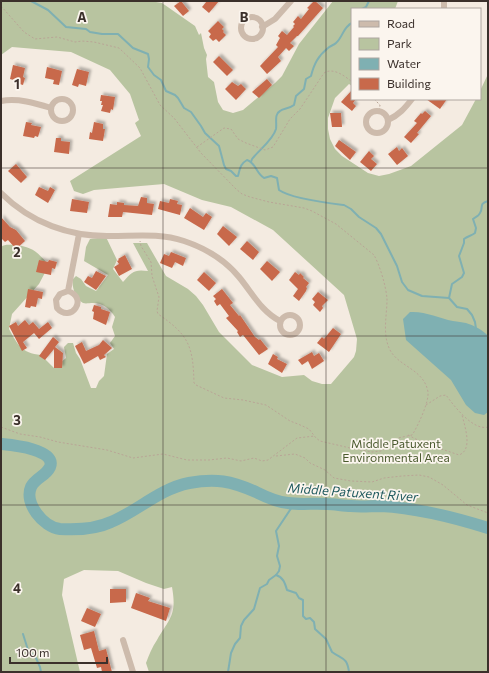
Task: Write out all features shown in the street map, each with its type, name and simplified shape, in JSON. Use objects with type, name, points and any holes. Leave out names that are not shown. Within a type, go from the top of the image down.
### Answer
[{"type":"street","points":[[262,27],[275,19],[291,1]]},
{"type":"street","points":[[1,101],[15,100],[51,108]]},
{"type":"street","points":[[388,120],[396,117],[403,111],[411,100]]},
{"type":"street","points":[[379,111],[383,113],[388,120],[387,127],[383,132],[377,133],[370,131],[366,119],[370,113],[379,111]]},
{"type":"street","points":[[1,193],[18,208],[36,220],[64,231],[92,236],[160,235],[173,237],[194,244],[209,252],[232,269],[265,311],[280,321]]},
{"type":"street","points":[[68,291],[79,234]]},
{"type":"street","points":[[123,640],[133,672]]},
{"type":"path","points":[[1,6],[24,32],[35,39],[57,37],[75,42],[94,42],[119,48],[140,68],[160,105],[174,118],[197,147],[242,194],[269,202],[304,208],[312,211],[336,224],[374,255],[378,261],[386,291],[386,341],[393,355],[413,369],[423,381],[428,394],[426,405],[412,435],[398,438],[385,450],[372,452],[320,441],[309,429],[290,421],[266,405],[224,398],[196,386],[194,383],[193,357],[182,333],[168,320],[158,314],[159,297],[152,276],[151,262],[142,246],[140,235]]},
{"type":"path","points":[[197,147],[224,128],[231,130],[238,139],[256,147],[265,150],[273,147],[290,118],[300,109],[324,73],[327,71],[339,73],[351,81]]},
{"type":"path","points":[[375,100],[380,105],[379,111]]},
{"type":"path","points":[[426,405],[446,394],[462,415],[481,428],[488,427]]},
{"type":"path","points":[[408,435],[426,444],[459,455],[466,450],[466,432],[462,415]]},
{"type":"path","points":[[1,427],[20,434],[107,450],[134,458],[163,454],[187,460],[227,458],[241,460],[254,458],[262,461],[268,460],[298,438],[314,436]]},
{"type":"path","points":[[274,456],[295,454],[325,470],[334,478],[351,481],[372,482],[384,478],[418,475],[429,477],[443,485],[468,505],[488,513]]},
{"type":"green space","name":"Middle Patuxent Environmental Area","points":[[1,1],[150,1],[162,3],[195,26],[199,35],[201,33],[207,55],[208,77],[214,82],[218,102],[223,110],[233,113],[243,110],[282,76],[299,44],[333,1],[398,1],[395,8],[351,8],[351,85],[349,84],[335,98],[328,118],[330,139],[335,149],[342,156],[368,173],[379,176],[411,166],[462,125],[475,100],[481,100],[481,89],[488,74],[488,672],[149,672],[146,663],[148,657],[169,621],[173,610],[174,604],[172,587],[164,589],[118,571],[84,570],[64,579],[62,595],[80,672],[1,672],[1,247],[6,245],[14,245],[34,250],[49,265],[39,284],[12,314],[9,329],[15,340],[24,350],[41,355],[54,368],[66,358],[64,347],[68,343],[73,343],[91,388],[96,388],[99,381],[104,376],[107,354],[114,349],[110,343],[115,336],[112,327],[115,317],[111,311],[103,305],[97,303],[84,303],[80,301],[73,289],[73,279],[76,276],[81,279],[86,286],[96,291],[108,275],[84,261],[86,247],[90,239],[106,237],[117,260],[113,269],[123,282],[136,271],[148,271],[133,243],[147,243],[166,276],[188,289],[196,296],[219,332],[252,365],[282,377],[304,375],[312,381],[322,384],[331,384],[354,357],[357,339],[344,295],[273,230],[231,207],[202,200],[164,184],[94,190],[83,194],[74,191],[70,181],[141,136],[135,123],[139,120],[130,94],[110,70],[71,52],[12,47],[1,55]]},
{"type":"water","points":[[410,312],[427,314],[466,323],[478,328],[488,336],[488,412],[484,415],[475,413],[466,405],[451,380],[406,340],[403,319]]},
{"type":"building","points":[[181,1],[189,11],[183,16],[174,6]]},
{"type":"building","points":[[207,1],[219,1],[209,13],[202,7]]},
{"type":"building","points":[[314,1],[323,8],[290,43],[294,46],[289,51],[286,48],[278,57],[281,61],[267,74],[260,66],[278,47],[276,45],[280,38],[278,36],[282,31],[287,35],[294,27],[293,26],[295,24],[293,22],[298,16],[301,19],[309,9],[307,8]]},
{"type":"building","points":[[218,21],[224,27],[222,29],[226,35],[219,42],[216,39],[213,41],[209,37],[211,34],[208,31]]},
{"type":"building","points":[[219,56],[233,70],[227,76],[213,62]]},
{"type":"building","points":[[13,65],[25,68],[23,85],[10,79]]},
{"type":"building","points":[[47,67],[62,71],[59,85],[53,84],[54,80],[45,78]]},
{"type":"building","points":[[77,69],[89,72],[86,86],[79,84],[78,87],[72,85]]},
{"type":"building","points":[[267,79],[272,85],[259,98],[252,92]]},
{"type":"building","points":[[232,82],[238,86],[241,84],[246,89],[236,100],[225,89]]},
{"type":"building","points":[[351,91],[351,100],[355,100],[353,103],[356,106],[352,111],[341,102]]},
{"type":"building","points":[[101,95],[115,97],[113,110],[111,109],[110,113],[101,111],[103,105],[101,105],[102,101],[100,101]]},
{"type":"building","points":[[427,100],[446,100],[440,109]]},
{"type":"building","points":[[425,111],[431,116],[411,143],[404,137],[417,123],[414,121],[421,113],[422,114]]},
{"type":"building","points":[[330,113],[341,113],[342,127],[332,127]]},
{"type":"building","points":[[26,122],[32,123],[31,125],[41,127],[38,137],[35,136],[34,138],[23,136]]},
{"type":"building","points":[[94,122],[103,124],[103,129],[105,129],[103,141],[89,139]]},
{"type":"building","points":[[56,138],[61,138],[61,141],[70,142],[69,154],[54,152]]},
{"type":"building","points":[[339,140],[356,152],[350,160],[335,146]]},
{"type":"building","points":[[397,147],[399,151],[402,148],[408,156],[397,165],[388,154]]},
{"type":"building","points":[[369,151],[374,156],[371,159],[377,164],[371,171],[360,162]]},
{"type":"building","points":[[16,164],[27,177],[21,183],[8,171]]},
{"type":"building","points":[[39,187],[48,191],[50,187],[55,190],[48,203],[35,195]]},
{"type":"building","points":[[141,197],[147,198],[147,203],[154,204],[152,215],[123,212],[122,217],[108,217],[110,204],[117,205],[117,202],[124,203],[124,205],[138,206]]},
{"type":"building","points":[[72,199],[89,202],[87,213],[70,211]]},
{"type":"building","points":[[170,199],[178,201],[177,204],[182,205],[180,215],[158,209],[160,201],[169,203]]},
{"type":"building","points":[[190,208],[203,217],[206,213],[212,217],[204,230],[184,218]]},
{"type":"building","points":[[1,217],[10,227],[16,230],[25,241],[16,249],[8,240],[5,242],[1,238]]},
{"type":"building","points":[[223,226],[237,237],[229,246],[217,234]]},
{"type":"building","points":[[247,241],[259,252],[253,260],[240,249]]},
{"type":"building","points":[[171,252],[186,258],[183,266],[175,262],[172,268],[160,263],[164,254],[169,256]]},
{"type":"building","points":[[125,255],[132,269],[119,276],[114,267],[119,264],[117,261],[119,260],[118,259]]},
{"type":"building","points":[[39,260],[57,262],[55,269],[52,268],[51,275],[36,272]]},
{"type":"building","points":[[267,261],[280,272],[272,281],[260,269]]},
{"type":"building","points":[[96,271],[106,276],[96,290],[84,282],[88,276],[92,278]]},
{"type":"building","points":[[204,272],[216,283],[209,291],[197,280]]},
{"type":"building","points":[[295,272],[299,275],[300,273],[309,283],[306,287],[306,291],[299,301],[293,296],[298,289],[289,280]]},
{"type":"building","points":[[28,289],[43,292],[42,299],[38,298],[36,307],[25,307]]},
{"type":"building","points":[[222,289],[233,303],[230,305],[239,316],[240,315],[255,337],[259,340],[260,339],[268,349],[259,355],[243,335],[240,337],[237,332],[238,331],[226,318],[229,316],[220,304],[217,306],[214,301],[216,299],[213,296]]},
{"type":"building","points":[[318,292],[328,300],[322,306],[323,308],[320,312],[313,305],[315,302],[312,299]]},
{"type":"building","points":[[94,305],[110,312],[106,325],[93,319],[94,312],[92,311]]},
{"type":"building","points":[[25,320],[29,325],[33,322],[39,329],[48,322],[52,328],[39,339],[34,333],[23,342],[27,348],[22,351],[9,326],[16,322],[18,326]]},
{"type":"building","points":[[333,328],[341,334],[329,352],[317,343],[322,337],[324,339]]},
{"type":"building","points":[[53,337],[59,342],[55,347],[63,353],[62,368],[54,368],[54,349],[45,360],[39,356]]},
{"type":"building","points":[[103,340],[112,348],[104,355],[106,357],[100,360],[98,356],[84,364],[75,346],[82,342],[86,351],[99,345]]},
{"type":"building","points":[[312,352],[314,356],[319,353],[324,361],[312,369],[308,361],[302,365],[298,360]]},
{"type":"building","points":[[273,354],[278,357],[277,359],[287,364],[282,373],[268,364]]},
{"type":"building","points":[[110,589],[126,589],[126,602],[110,603]]},
{"type":"building","points":[[136,593],[150,598],[148,601],[170,608],[166,621],[131,608]]},
{"type":"building","points":[[87,608],[101,614],[95,627],[81,621]]},
{"type":"building","points":[[94,631],[99,651],[106,649],[112,672],[102,672],[101,667],[97,668],[91,648],[84,650],[80,635]]},
{"type":"waterway","points":[[31,1],[48,10],[66,27],[86,29],[90,32],[102,34],[118,34],[133,48],[148,54],[148,67],[154,75],[161,80],[166,91],[178,98],[184,108],[191,112],[205,133],[219,146],[226,169],[238,176],[242,165],[247,160],[252,163],[259,174],[264,178],[271,176],[277,178],[279,190],[285,193],[310,200],[344,205],[351,209],[359,217],[376,228],[381,234],[397,266],[402,282],[408,290],[422,296],[449,298],[457,307],[467,309],[472,315],[476,329]]},
{"type":"waterway","points":[[364,8],[369,1]]},
{"type":"waterway","points":[[251,162],[274,133],[276,129],[276,116],[278,112],[294,105],[296,96],[304,89],[306,79],[311,76],[319,57],[329,47],[336,43],[351,24]]},
{"type":"waterway","points":[[449,298],[452,284],[462,277],[464,273],[459,256],[464,239],[475,233],[476,228],[473,219],[478,216],[483,203],[488,201]]},
{"type":"waterway","name":"Middle Patuxent River","points":[[1,444],[32,449],[47,456],[50,461],[50,467],[46,473],[35,481],[31,487],[30,500],[36,513],[47,524],[60,529],[99,526],[121,517],[168,490],[189,483],[207,481],[231,483],[272,499],[284,502],[298,504],[395,507],[449,517],[488,528]]},
{"type":"waterway","points":[[228,672],[231,653],[235,644],[240,638],[241,626],[244,620],[254,609],[260,588],[267,584],[269,580],[279,571],[280,566],[277,556],[279,546],[276,531],[294,504]]},
{"type":"waterway","points":[[276,575],[282,579],[287,590],[296,593],[299,598],[303,600],[303,616],[306,619],[310,618],[314,622],[315,629],[326,639],[332,652],[346,661],[349,672]]},
{"type":"waterway","points":[[23,634],[28,650],[36,658],[41,672]]}]
